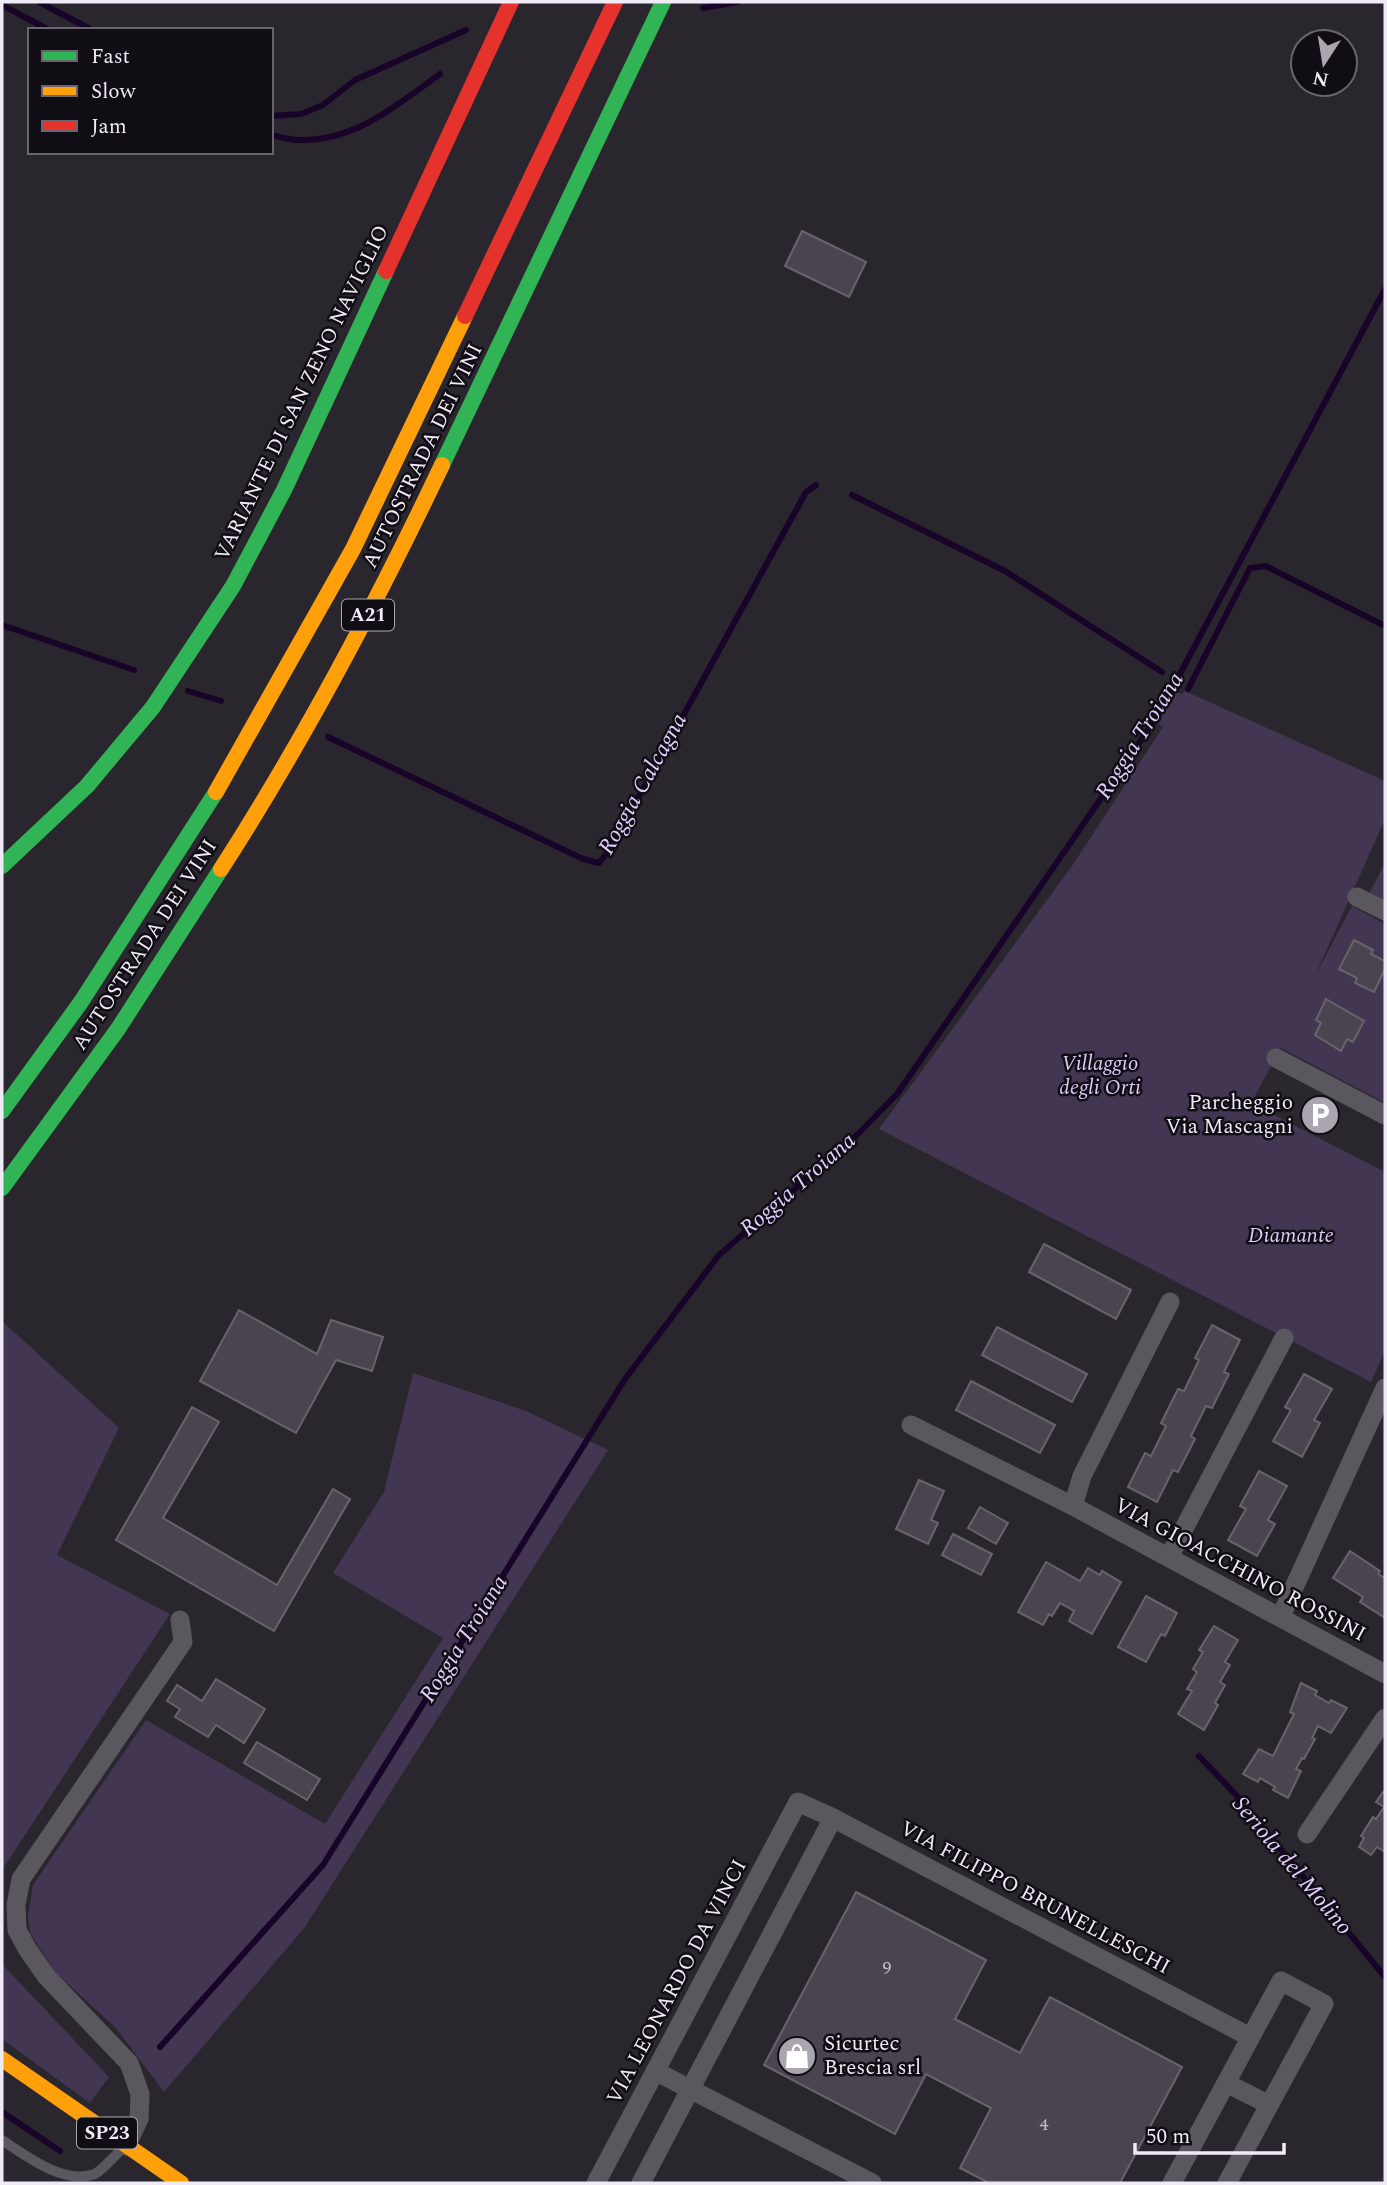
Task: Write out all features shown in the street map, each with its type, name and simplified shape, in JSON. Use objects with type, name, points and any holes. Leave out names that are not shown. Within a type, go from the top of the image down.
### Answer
[{"type":"main road","name":"VARIANTE DI SAN ZENO NAVIGLIO","points":[[2,866],[87,786],[153,707],[233,586],[284,490],[338,368],[511,2]]},
{"type":"main road","name":"AUTOSTRADA DEI VINI","points":[[2,1111],[81,1002],[214,795],[353,549],[615,2]]},
{"type":"main road","name":"AUTOSTRADA DEI VINI","points":[[2,1188],[118,1029],[252,821],[321,701],[390,575],[663,2]]},
{"type":"main road","name":"SP23","points":[[2,2059],[181,2183]]},
{"type":"street","points":[[1357,897],[1385,911]]},
{"type":"street","points":[[1276,1058],[1385,1115]]},
{"type":"street","points":[[1073,1506],[1083,1476],[1170,1302]]},
{"type":"street","points":[[1169,1557],[1284,1338]]},
{"type":"street","points":[[1280,1616],[1385,1388]]},
{"type":"street","name":"VIA GIOACCHINO ROSSINI","points":[[911,1425],[1073,1506],[1385,1674]]},
{"type":"street","points":[[125,2146],[139,2119],[140,2094],[128,2063],[47,1977],[17,1930],[16,1905],[21,1879],[183,1642],[180,1620]]},
{"type":"street","points":[[1307,1834],[1385,1717]]},
{"type":"street","name":"VIA FILIPPO BRUNELLESCHI","points":[[798,1802],[834,1818],[1250,2037]]},
{"type":"street","name":"VIA LEONARDO DA VINCI","points":[[596,2183],[798,1802]]},
{"type":"street","points":[[641,2183],[834,1818]]},
{"type":"street","points":[[1172,2183],[1281,1981],[1324,2004],[1227,2183]]},
{"type":"street","points":[[655,2071],[872,2183]]},
{"type":"street","points":[[1226,2083],[1268,2104]]},
{"type":"lane","points":[[2,2140],[55,2175],[74,2179],[94,2174],[125,2146]]},
{"type":"green space","points":[[1173,691],[1181,694],[1185,691],[1385,781],[1385,819],[1315,976],[1352,906],[1385,924],[1385,1103],[1281,1048],[1251,1103],[1385,1172],[1385,1351],[1371,1382],[879,1129],[1072,866],[1163,727],[1156,722]]},
{"type":"green space","points":[[1385,863],[1385,902],[1369,894]]},
{"type":"green space","points":[[2,1321],[119,1428],[57,1555],[170,1614],[2,1870]]},
{"type":"green space","points":[[413,1373],[526,1411],[608,1450],[305,1927],[164,2092],[116,2028],[56,1973],[30,1933],[28,1916],[33,1885],[146,1720],[325,1824],[443,1638],[333,1573],[384,1492]]},
{"type":"green space","points":[[2,1964],[109,2077],[90,2103],[2,2039]]},
{"type":"building","points":[[802,231],[866,262],[849,297],[785,266]]},
{"type":"building","points":[[1354,940],[1373,950],[1371,954],[1385,961],[1385,969],[1374,992],[1355,983],[1357,978],[1339,969]]},
{"type":"building","points":[[1326,999],[1364,1021],[1353,1042],[1347,1039],[1341,1051],[1315,1035],[1321,1023],[1316,1020]]},
{"type":"building","points":[[1044,1244],[1131,1290],[1116,1319],[1029,1272]]},
{"type":"building","points":[[239,1310],[317,1354],[331,1320],[383,1337],[372,1371],[336,1360],[296,1433],[200,1381]]},
{"type":"building","points":[[1212,1325],[1240,1340],[1224,1372],[1229,1374],[1212,1408],[1206,1406],[1191,1436],[1195,1439],[1178,1472],[1173,1470],[1157,1502],[1128,1487],[1145,1453],[1151,1456],[1166,1426],[1161,1423],[1178,1389],[1184,1391],[1199,1360],[1195,1358]]},
{"type":"building","points":[[997,1327],[1087,1374],[1072,1402],[982,1355]]},
{"type":"building","points":[[1304,1374],[1332,1389],[1314,1420],[1320,1423],[1302,1457],[1273,1441],[1291,1410],[1285,1407]]},
{"type":"building","points":[[971,1381],[1055,1425],[1040,1453],[956,1410]]},
{"type":"building","points":[[192,1407],[219,1422],[163,1518],[277,1585],[333,1489],[350,1499],[274,1631],[116,1540]]},
{"type":"building","points":[[1259,1471],[1287,1486],[1268,1520],[1275,1524],[1257,1556],[1228,1540],[1246,1509],[1240,1506]]},
{"type":"building","points":[[919,1480],[944,1491],[931,1520],[938,1523],[928,1544],[896,1529]]},
{"type":"building","points":[[980,1507],[1008,1523],[996,1544],[968,1528]]},
{"type":"building","points":[[953,1534],[992,1554],[981,1575],[942,1555]]},
{"type":"building","points":[[1350,1551],[1380,1571],[1378,1574],[1385,1578],[1385,1618],[1360,1602],[1363,1597],[1333,1578]]},
{"type":"building","points":[[1046,1562],[1080,1581],[1088,1568],[1100,1575],[1102,1571],[1121,1582],[1092,1634],[1069,1621],[1074,1611],[1060,1603],[1043,1625],[1018,1612]]},
{"type":"building","points":[[1146,1596],[1177,1613],[1165,1636],[1161,1634],[1146,1662],[1118,1647]]},
{"type":"building","points":[[1214,1626],[1238,1640],[1225,1662],[1230,1665],[1220,1682],[1225,1685],[1215,1703],[1218,1705],[1204,1730],[1178,1714],[1192,1691],[1187,1689],[1197,1672],[1193,1669],[1203,1652],[1199,1650]]},
{"type":"building","points":[[216,1679],[265,1709],[244,1743],[216,1725],[208,1737],[175,1717],[180,1709],[167,1701],[177,1685],[202,1701]]},
{"type":"building","points":[[1301,1683],[1317,1691],[1315,1695],[1329,1703],[1331,1700],[1347,1708],[1331,1733],[1318,1726],[1312,1738],[1315,1739],[1296,1769],[1301,1771],[1288,1798],[1273,1790],[1275,1787],[1260,1778],[1258,1782],[1243,1774],[1259,1749],[1273,1756],[1294,1714],[1290,1712]]},
{"type":"building","points":[[257,1742],[320,1779],[307,1800],[244,1763]]},
{"type":"building","points":[[1383,1792],[1385,1794],[1385,1852],[1377,1847],[1371,1855],[1359,1847],[1364,1838],[1361,1836],[1373,1817],[1376,1819],[1384,1807],[1376,1802]]},
{"type":"building","points":[[856,1892],[986,1960],[955,2019],[1020,2053],[1050,1997],[1182,2067],[1120,2183],[989,2183],[960,2168],[991,2108],[926,2074],[895,2134],[764,2065]]},
{"type":"waterway","points":[[39,2],[88,28]]},
{"type":"waterway","points":[[703,8],[738,2]]},
{"type":"waterway","points":[[2,5],[45,28]]},
{"type":"waterway","points":[[273,116],[301,114],[323,105],[355,80],[466,30]]},
{"type":"waterway","points":[[273,135],[298,140],[338,135],[391,109],[440,74]]},
{"type":"waterway","name":"Roggia Troiana","points":[[160,2047],[323,1865],[625,1379],[719,1255],[857,1135],[897,1094],[1157,717],[1385,289]]},
{"type":"waterway","name":"Roggia Calcagna","points":[[328,737],[583,859],[599,863],[610,849],[806,492],[816,485]]},
{"type":"waterway","name":"Roggia Calcagna","points":[[852,495],[1005,571],[1162,672]]},
{"type":"waterway","name":"Roggia Calcagna","points":[[1188,689],[1250,568],[1266,566],[1385,626]]},
{"type":"waterway","name":"Roggia Calcagna","points":[[2,625],[134,670]]},
{"type":"waterway","name":"Roggia Calcagna","points":[[188,691],[221,701]]},
{"type":"waterway","name":"Seriola del Molino","points":[[1199,1756],[1237,1796],[1385,1977]]},
{"type":"waterway","name":"Roggia Troiana","points":[[2,2112],[60,2151]]},
{"type":"traffic: fast","points":[[442,465],[663,2]]},
{"type":"traffic: fast","points":[[2,866],[87,786],[153,707],[233,586],[284,490],[386,271]]},
{"type":"traffic: fast","points":[[2,1111],[81,1002],[216,792]]},
{"type":"traffic: fast","points":[[2,1188],[118,1029],[221,869]]},
{"type":"traffic: slow","points":[[216,792],[353,549],[465,316]]},
{"type":"traffic: slow","points":[[221,869],[338,671],[442,465]]},
{"type":"traffic: slow","points":[[2,2059],[181,2183]]},
{"type":"traffic: jam","points":[[386,271],[511,2]]},
{"type":"traffic: jam","points":[[465,316],[615,2]]},
{"type":"place","name":"Parcheggio Via Mascagni","points":[[1320,1115]]},
{"type":"place","name":"Sicurtec Brescia srl","points":[[797,2056]]},
{"type":"park label","name":"Villaggio degli Orti","points":[[1100,1076]]},
{"type":"park label","name":"Diamante","points":[[1291,1236]]}]
